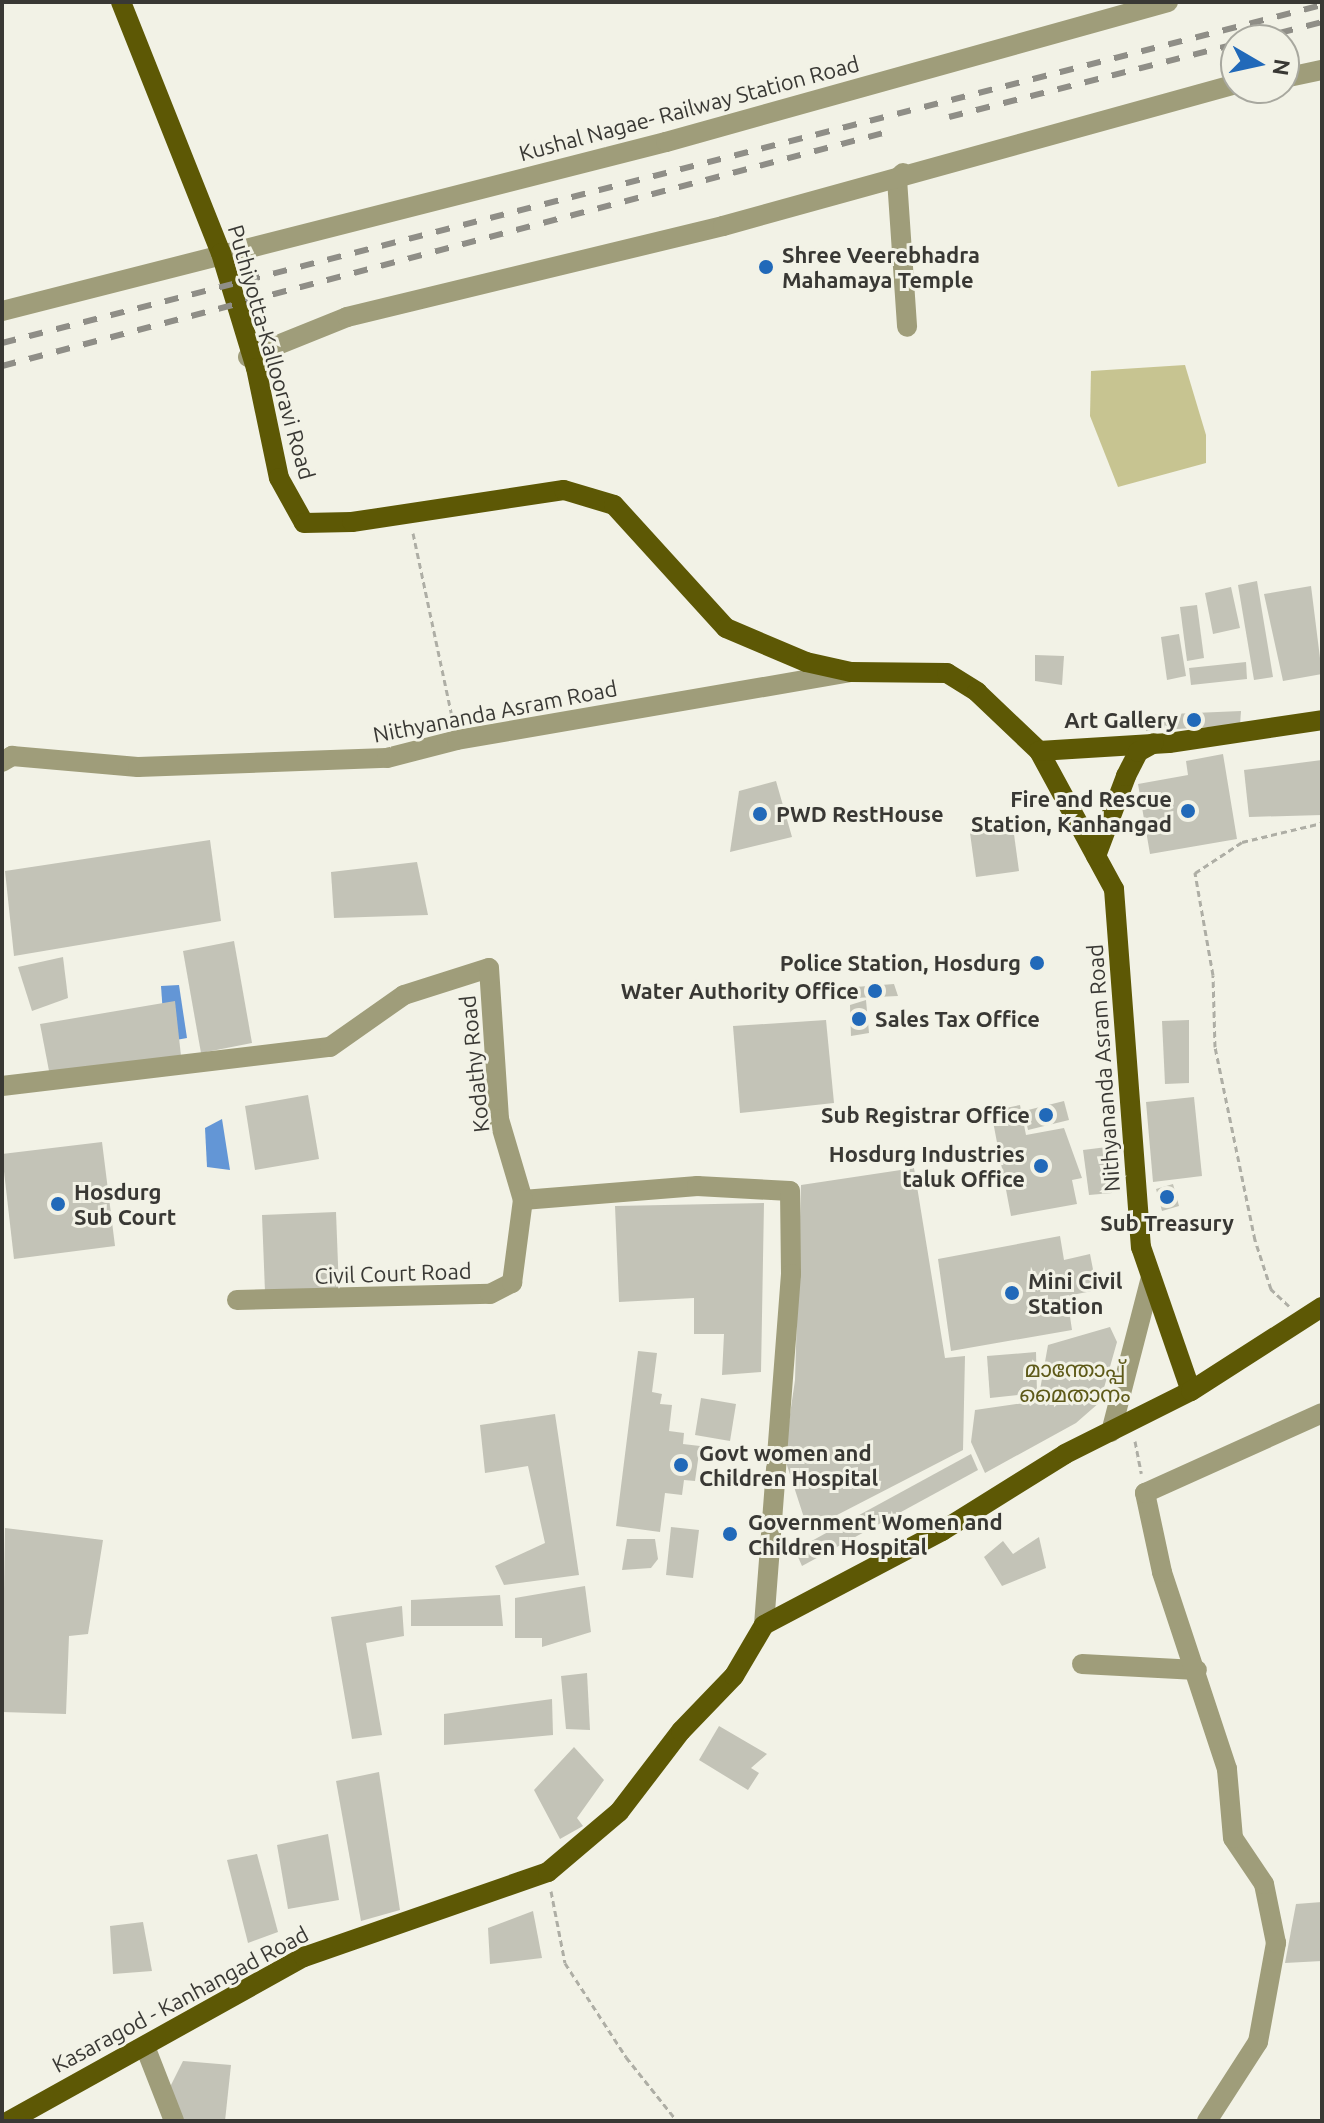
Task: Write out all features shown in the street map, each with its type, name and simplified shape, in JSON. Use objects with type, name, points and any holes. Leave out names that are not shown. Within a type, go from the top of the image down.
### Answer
[{"type":"main road","name":"Puthiyotta-Kallooravi Road","points":[[121,2],[221,253],[279,478],[304,523],[412,512],[564,490],[614,505],[726,628],[806,662],[851,672],[947,673],[977,692],[1039,751]]},
{"type":"main road","points":[[1039,751],[1154,743],[1322,720]]},
{"type":"main road","points":[[1096,856],[1138,752],[1154,743]]},
{"type":"main road","name":"Nithyananda Asram Road","points":[[1039,751],[1114,889],[1141,1247],[1191,1391]]},
{"type":"main road","points":[[764,1625],[1131,1421],[1191,1391],[1322,1307]]},
{"type":"main road","name":"Kasaragod - Kanhangad Road","points":[[9,2121],[78,2079],[146,2049],[304,1957],[548,1872],[619,1812],[681,1731],[734,1676],[764,1625]]},
{"type":"street","name":"Kushal Nagae- Railway Station Road","points":[[2,311],[666,142],[1168,2]]},
{"type":"street","points":[[1300,75],[1322,70]]},
{"type":"street","points":[[248,357],[347,317],[723,226],[903,173],[1220,88]]},
{"type":"street","points":[[903,173],[897,179],[907,327]]},
{"type":"street","name":"Nithyananda Asram Road","points":[[2,762],[12,756],[138,767],[387,758],[457,740],[851,672]]},
{"type":"street","name":"Kodathy Road","points":[[2,1086],[330,1047],[404,995],[489,968],[499,1119],[523,1200]]},
{"type":"street","points":[[523,1200],[697,1186],[790,1191],[791,1274],[764,1625]]},
{"type":"street","name":"Civil Court Road","points":[[237,1300],[490,1294],[512,1283],[523,1200]]},
{"type":"street","points":[[1111,1432],[1151,1277]]},
{"type":"street","points":[[1207,2121],[1258,2042],[1276,1943],[1264,1884],[1233,1838],[1227,1769],[1197,1670],[1162,1572],[1145,1493],[1322,1413]]},
{"type":"street","points":[[1082,1664],[1197,1670]]},
{"type":"street","points":[[146,2049],[174,2121]]},
{"type":"path","points":[[412,512],[413,554],[457,740]]},
{"type":"path","points":[[1304,1319],[1271,1289],[1255,1240],[1215,1047],[1213,975],[1195,873],[1242,842],[1322,823]]},
{"type":"path","points":[[1131,1421],[1145,1493]]},
{"type":"path","points":[[548,1872],[565,1963],[626,2057],[677,2121]]},
{"type":"shaded area","points":[[1185,365],[1206,435],[1206,463],[1118,487],[1090,416],[1091,371]]},
{"type":"water","points":[[179,985],[187,1038],[165,1042],[161,986]]},
{"type":"water","points":[[222,1119],[230,1170],[207,1167],[205,1128]]},
{"type":"building","points":[[1257,581],[1273,677],[1254,680],[1238,585]]},
{"type":"building","points":[[1311,586],[1322,674],[1283,681],[1264,594]]},
{"type":"building","points":[[1231,587],[1240,628],[1213,634],[1205,593]]},
{"type":"building","points":[[1197,605],[1204,658],[1187,661],[1180,607]]},
{"type":"building","points":[[1179,634],[1186,676],[1167,680],[1161,637]]},
{"type":"building","points":[[1035,655],[1064,656],[1062,685],[1035,681]]},
{"type":"building","points":[[1246,662],[1247,679],[1191,685],[1189,668]]},
{"type":"building","name":"Art Gallery","points":[[1241,711],[1240,725],[1146,731],[1147,715]]},
{"type":"building","name":"Fire and Rescue Station, Kanhangad","points":[[1223,754],[1237,839],[1150,854],[1138,784],[1188,775],[1186,761]]},
{"type":"building","points":[[1322,760],[1322,815],[1249,817],[1244,770]]},
{"type":"building","name":"PWD RestHouse","points":[[776,781],[792,837],[730,852],[739,791]]},
{"type":"building","points":[[1013,827],[1019,871],[976,877],[970,833]]},
{"type":"building","points":[[210,840],[221,921],[14,956],[5,871]]},
{"type":"building","points":[[417,862],[428,915],[334,918],[331,872]]},
{"type":"building","points":[[234,941],[252,1043],[201,1053],[183,951]]},
{"type":"building","points":[[63,957],[68,998],[32,1011],[18,967]]},
{"type":"building","name":"Water Authority Office","points":[[894,984],[898,996],[854,998],[855,987]]},
{"type":"building","name":"Sales Tax Office","points":[[866,1000],[869,1033],[851,1036],[850,1005]]},
{"type":"building","points":[[175,1001],[181,1056],[50,1076],[40,1024]]},
{"type":"building","points":[[826,1020],[834,1103],[740,1113],[733,1026]]},
{"type":"building","points":[[1189,1020],[1189,1083],[1165,1084],[1162,1021]]},
{"type":"building","points":[[308,1095],[319,1159],[255,1170],[245,1106]]},
{"type":"building","points":[[1194,1097],[1202,1176],[1153,1182],[1146,1102]]},
{"type":"building","name":"Sub Registrar Office","points":[[1064,1101],[1069,1120],[1028,1130],[1024,1111]]},
{"type":"building","name":"Hosdurg Industries taluk Office","points":[[1020,1105],[1026,1135],[1064,1128],[1082,1178],[1072,1180],[1077,1204],[1011,1216],[991,1111]]},
{"type":"building","name":"Hosdurg Sub Court","points":[[102,1142],[115,1246],[14,1259],[2,1154]]},
{"type":"building","points":[[1107,1147],[1112,1193],[1089,1195],[1083,1150]]},
{"type":"building","points":[[914,1168],[945,1358],[965,1356],[963,1450],[808,1530],[784,1456],[795,1380],[801,1185]]},
{"type":"building","name":"Sub Treasury","points":[[1173,1184],[1179,1206],[1162,1211],[1156,1189]]},
{"type":"building","points":[[764,1203],[761,1372],[722,1375],[724,1334],[694,1334],[694,1298],[619,1302],[615,1206]]},
{"type":"building","points":[[336,1212],[339,1290],[265,1292],[262,1215]]},
{"type":"building","name":"Mini Civil Station","points":[[1060,1236],[1064,1260],[1090,1254],[1097,1290],[1067,1296],[1072,1330],[951,1351],[938,1259]]},
{"type":"building","name":"മാന്തോപ്പ് മൈതാനം","points":[[1110,1327],[1117,1342],[1100,1402],[1076,1423],[985,1473],[971,1442],[975,1410],[1038,1401],[1048,1345]]},
{"type":"building","points":[[638,1351],[657,1353],[652,1392],[662,1394],[660,1404],[672,1405],[669,1431],[684,1433],[683,1444],[700,1446],[695,1481],[684,1480],[682,1495],[665,1493],[660,1532],[616,1526]]},
{"type":"building","points":[[1036,1352],[1037,1393],[990,1398],[987,1356]]},
{"type":"building","points":[[701,1398],[736,1404],[730,1441],[695,1435]]},
{"type":"building","points":[[555,1414],[579,1575],[504,1585],[495,1566],[545,1543],[528,1466],[485,1473],[480,1425]]},
{"type":"building","points":[[971,1454],[978,1470],[802,1566],[795,1550]]},
{"type":"building","points":[[671,1527],[699,1530],[693,1578],[666,1575]]},
{"type":"building","points":[[5,1528],[103,1540],[88,1634],[69,1636],[66,1714],[2,1712]]},
{"type":"building","points":[[1039,1537],[1046,1568],[1002,1586],[984,1557],[1003,1541],[1013,1554]]},
{"type":"building","points":[[627,1539],[655,1539],[658,1559],[651,1568],[622,1570]]},
{"type":"building","points":[[585,1586],[591,1632],[542,1647],[542,1638],[515,1638],[515,1598]]},
{"type":"building","points":[[500,1595],[503,1626],[411,1626],[411,1600]]},
{"type":"building","points":[[402,1606],[404,1636],[366,1643],[382,1735],[352,1739],[331,1617]]},
{"type":"building","points":[[587,1673],[590,1730],[566,1729],[561,1676]]},
{"type":"building","points":[[552,1699],[553,1735],[444,1745],[444,1714]]},
{"type":"building","points":[[719,1726],[767,1754],[751,1768],[759,1773],[748,1790],[699,1760]]},
{"type":"building","points":[[574,1747],[604,1780],[577,1818],[583,1826],[560,1839],[534,1790]]},
{"type":"building","points":[[379,1772],[400,1910],[361,1921],[336,1781]]},
{"type":"building","points":[[328,1834],[339,1900],[288,1909],[277,1845]]},
{"type":"building","points":[[257,1854],[278,1932],[248,1943],[227,1860]]},
{"type":"building","points":[[1322,1902],[1322,1961],[1285,1963],[1296,1904]]},
{"type":"building","points":[[533,1911],[542,1958],[490,1964],[488,1928]]},
{"type":"building","points":[[143,1922],[152,1971],[113,1974],[110,1926]]},
{"type":"building","points":[[183,2061],[231,2065],[225,2121],[179,2121],[169,2089]]},
{"type":"railway","points":[[2,343],[1322,5]]},
{"type":"railway","points":[[1300,28],[1322,22]]},
{"type":"railway","points":[[949,117],[1220,48]]},
{"type":"railway","points":[[2,366],[887,132]]},
{"type":"place","name":"Shree Veerebhadra Mahamaya Temple","points":[[766,267]]},
{"type":"place","name":"Art Gallery","points":[[1194,720]]},
{"type":"place","name":"Fire and Rescue Station, Kanhangad","points":[[1188,811]]},
{"type":"place","name":"PWD RestHouse","points":[[760,814]]},
{"type":"place","name":"Police Station, Hosdurg","points":[[1037,963]]},
{"type":"place","name":"Water Authority Office","points":[[875,991]]},
{"type":"place","name":"Sales Tax Office","points":[[859,1019]]},
{"type":"place","name":"Sub Registrar Office","points":[[1046,1115]]},
{"type":"place","name":"Hosdurg Industries taluk Office","points":[[1041,1166]]},
{"type":"place","name":"Sub Treasury","points":[[1167,1197]]},
{"type":"place","name":"Hosdurg Sub Court","points":[[58,1204]]},
{"type":"place","name":"Mini Civil Station","points":[[1012,1293]]},
{"type":"place","name":"Govt women and Children Hospital","points":[[681,1465]]},
{"type":"place","name":"Government Women and Children Hospital","points":[[730,1534]]}]
